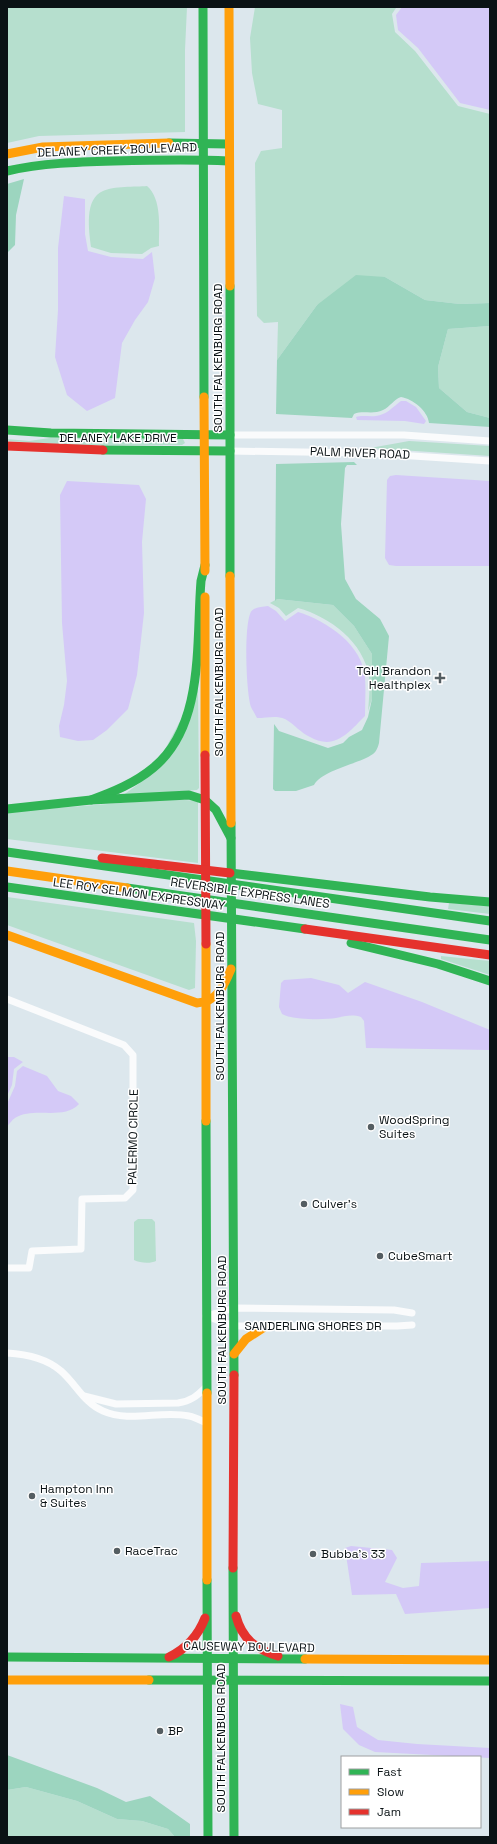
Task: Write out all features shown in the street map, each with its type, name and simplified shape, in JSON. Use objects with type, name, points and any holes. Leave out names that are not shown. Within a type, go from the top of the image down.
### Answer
[{"type":"main road","name":"SOUTH FALKENBURG ROAD","points":[[203,7],[204,451],[207,800],[205,1003],[206,1658],[208,1837]]},
{"type":"main road","name":"SOUTH FALKENBURG ROAD","points":[[229,7],[228,161],[231,969],[235,1308],[234,1590],[232,1659],[234,1837]]},
{"type":"main road","name":"DELANEY CREEK BOULEVARD","points":[[7,154],[43,147],[203,143],[228,139]]},
{"type":"main road","name":"DELANEY CREEK BOULEVARD","points":[[7,171],[27,165],[54,162],[228,161]]},
{"type":"main road","name":"DELANEY LAKE DRIVE","points":[[7,430],[58,433],[230,435]]},
{"type":"main road","name":"DELANEY LAKE DRIVE","points":[[7,446],[72,450],[230,451]]},
{"type":"main road","points":[[91,800],[120,790],[144,776],[164,759],[180,735],[188,717],[193,692],[201,581],[205,565]]},
{"type":"main road","points":[[7,809],[91,800],[184,794],[207,800],[220,814],[231,838]]},
{"type":"main road","points":[[7,851],[75,855],[430,897],[490,902]]},
{"type":"main road","points":[[7,851],[267,890],[490,921]]},
{"type":"main road","name":"REVERSIBLE EXPRESS LANES","points":[[7,871],[170,894],[267,904],[490,940]]},
{"type":"main road","points":[[62,879],[106,880],[178,887],[267,904],[490,932]]},
{"type":"main road","name":"LEE ROY SELMON EXPRESSWAY","points":[[7,887],[268,925]]},
{"type":"main road","points":[[268,925],[490,955]]},
{"type":"main road","points":[[268,925],[413,957],[490,981]]},
{"type":"main road","points":[[7,935],[183,999],[205,1003],[214,998],[220,992],[226,984],[231,969]]},
{"type":"main road","points":[[234,1354],[246,1339],[266,1326]]},
{"type":"main road","points":[[234,1590],[237,1621],[245,1639],[257,1648],[291,1660]]},
{"type":"main road","points":[[166,1658],[181,1651],[190,1643],[200,1629],[206,1614]]},
{"type":"main road","name":"CAUSEWAY BOULEVARD","points":[[7,1657],[291,1660],[490,1660]]},
{"type":"main road","points":[[7,1680],[490,1681]]},
{"type":"street","name":"PALM RIVER ROAD","points":[[230,435],[404,435],[490,441]]},
{"type":"street","name":"PALM RIVER ROAD","points":[[230,451],[367,453],[490,461]]},
{"type":"street","name":"PALERMO CIRCLE","points":[[7,999],[124,1046],[133,1055],[133,1190],[125,1198],[82,1199],[81,1249],[32,1251],[29,1268],[7,1268]]},
{"type":"street","name":"SANDERLING SHORES DR","points":[[206,1316],[235,1308],[394,1310],[412,1313]]},
{"type":"street","name":"SANDERLING SHORES DR","points":[[206,1316],[234,1326],[412,1325]]},
{"type":"street","points":[[7,1353],[26,1355],[43,1361],[61,1371],[93,1405],[115,1415],[186,1416],[206,1423]]},
{"type":"street","points":[[82,1395],[116,1404],[178,1403],[187,1402],[196,1397],[206,1387]]},
{"type":"green space","points":[[7,7],[187,7],[185,50],[185,132],[39,136],[7,143]]},
{"type":"green space","points":[[255,7],[394,7],[396,8],[392,14],[395,32],[415,51],[458,106],[490,114],[490,303],[460,304],[425,300],[385,277],[317,305],[277,360],[278,322],[264,323],[257,316],[255,163],[261,151],[282,148],[282,110],[258,104],[252,73],[250,38]]},
{"type":"green space","points":[[24,179],[16,215],[15,245],[7,253],[7,184]]},
{"type":"green space","points":[[147,186],[155,198],[159,214],[159,246],[151,248],[142,254],[111,253],[91,247],[89,216],[90,208],[97,195],[107,189]]},
{"type":"green space","points":[[356,275],[385,277],[425,300],[460,304],[490,303],[490,326],[448,329],[438,367],[439,388],[467,412],[490,418],[490,427],[429,423],[426,414],[419,406],[406,398],[401,397],[396,399],[383,410],[357,413],[354,414],[352,418],[276,414],[277,360],[317,305]]},
{"type":"green space","points":[[490,326],[490,418],[467,412],[439,388],[438,367],[448,329]]},
{"type":"green space","points":[[50,438],[183,439],[185,443],[182,445],[73,445],[7,441],[7,439],[29,441]]},
{"type":"green space","points":[[409,441],[490,446],[490,456],[370,448]]},
{"type":"green space","points":[[354,462],[357,465],[347,465],[345,468],[341,524],[345,579],[356,599],[380,619],[389,636],[379,743],[375,752],[367,758],[332,771],[318,780],[314,785],[296,791],[275,791],[273,789],[274,724],[279,731],[328,748],[343,743],[349,737],[362,730],[368,717],[372,699],[372,654],[354,626],[333,605],[277,599],[275,601],[276,464]]},
{"type":"green space","points":[[277,599],[333,605],[354,626],[372,654],[372,699],[368,711],[369,677],[366,664],[353,642],[333,625],[310,612],[298,608],[286,616],[279,608],[270,603]]},
{"type":"green space","points":[[198,687],[199,788],[197,790],[122,796],[152,774]]},
{"type":"green space","points":[[171,799],[198,801],[198,863],[7,839],[7,812]]},
{"type":"green space","points":[[7,897],[194,923],[196,941],[195,988],[189,990],[7,925]]},
{"type":"green space","points":[[449,903],[490,906],[490,914],[448,909]]},
{"type":"green space","points":[[441,956],[490,961],[490,975],[441,959]]},
{"type":"green space","points":[[138,1219],[152,1219],[155,1222],[156,1261],[151,1263],[134,1260],[134,1222]]},
{"type":"green space","points":[[7,1755],[97,1788],[126,1802],[150,1796],[190,1824],[190,1837],[175,1837],[168,1829],[142,1821],[117,1819],[77,1801],[26,1787],[7,1790]]},
{"type":"green space","points":[[26,1787],[77,1801],[117,1819],[142,1821],[168,1829],[175,1837],[7,1837],[7,1790]]},
{"type":"shaded area","points":[[402,7],[490,7],[490,110],[460,103],[418,48],[398,30],[396,15]]},
{"type":"shaded area","points":[[64,196],[85,199],[85,234],[88,251],[111,257],[143,259],[152,252],[155,278],[148,302],[135,320],[122,343],[115,398],[87,411],[67,395],[55,357],[58,310],[58,248]]},
{"type":"shaded area","points":[[401,401],[406,401],[416,407],[426,421],[424,424],[405,421],[357,420],[356,417],[358,416],[376,416],[383,414]]},
{"type":"shaded area","points":[[396,475],[490,481],[490,566],[389,565],[385,558],[387,480],[390,476]]},
{"type":"shaded area","points":[[67,481],[139,485],[146,499],[142,542],[144,613],[137,675],[128,709],[107,730],[93,740],[78,741],[60,737],[59,726],[64,705],[67,681],[62,623],[60,495]]},
{"type":"shaded area","points":[[268,606],[276,611],[285,621],[298,612],[320,621],[342,636],[358,655],[363,666],[365,678],[365,716],[341,738],[327,742],[319,741],[307,735],[285,719],[275,717],[257,718],[251,707],[249,699],[246,660],[248,622],[250,614],[253,610]]},
{"type":"shaded area","points":[[311,978],[339,985],[348,993],[365,982],[422,1002],[490,1030],[490,1050],[366,1048],[364,1021],[361,1017],[352,1015],[331,1019],[308,1019],[282,1014],[279,1007],[281,983],[284,980]]},
{"type":"shaded area","points":[[7,1057],[14,1057],[23,1062],[14,1069],[12,1085],[7,1096]]},
{"type":"shaded area","points":[[23,1066],[47,1076],[58,1091],[71,1096],[79,1104],[65,1112],[31,1113],[23,1115],[14,1119],[7,1127],[7,1104],[15,1086],[17,1071]]},
{"type":"shaded area","points":[[351,1546],[392,1550],[397,1558],[385,1582],[403,1588],[419,1586],[421,1563],[490,1561],[490,1608],[405,1614],[396,1594],[352,1595],[345,1548]]},
{"type":"shaded area","points":[[340,1704],[353,1707],[357,1727],[378,1740],[417,1744],[490,1748],[490,1758],[481,1758],[481,1756],[375,1752],[359,1745],[343,1729]]},
{"type":"traffic: fast","points":[[203,7],[204,397]]},
{"type":"traffic: fast","points":[[169,143],[228,144]]},
{"type":"traffic: fast","points":[[7,171],[60,163],[171,160],[228,161]]},
{"type":"traffic: fast","points":[[230,286],[230,576]]},
{"type":"traffic: fast","points":[[7,430],[51,433],[230,435]]},
{"type":"traffic: fast","points":[[103,450],[230,451]]},
{"type":"traffic: fast","points":[[91,800],[124,787],[153,768],[170,750],[182,730],[190,706],[195,681],[201,581],[205,565]]},
{"type":"traffic: fast","points":[[7,809],[91,800],[189,795],[205,800],[216,810],[231,838]]},
{"type":"traffic: fast","points":[[231,823],[234,1375]]},
{"type":"traffic: fast","points":[[7,852],[490,921]]},
{"type":"traffic: fast","points":[[230,873],[430,897],[490,902]]},
{"type":"traffic: fast","points":[[7,887],[305,929]]},
{"type":"traffic: fast","points":[[127,888],[490,940]]},
{"type":"traffic: fast","points":[[351,943],[438,964],[490,981]]},
{"type":"traffic: fast","points":[[206,1121],[207,1393]]},
{"type":"traffic: fast","points":[[233,1568],[234,1837]]},
{"type":"traffic: fast","points":[[207,1580],[208,1837]]},
{"type":"traffic: fast","points":[[7,1657],[305,1659]]},
{"type":"traffic: fast","points":[[149,1680],[490,1681]]},
{"type":"traffic: slow","points":[[229,7],[230,286]]},
{"type":"traffic: slow","points":[[7,154],[43,147],[169,143]]},
{"type":"traffic: slow","points":[[204,397],[205,571]]},
{"type":"traffic: slow","points":[[230,576],[231,823]]},
{"type":"traffic: slow","points":[[205,597],[205,755]]},
{"type":"traffic: slow","points":[[7,871],[127,888]]},
{"type":"traffic: slow","points":[[7,935],[197,1003],[210,1000],[215,996],[226,981],[231,969]]},
{"type":"traffic: slow","points":[[206,944],[206,1121]]},
{"type":"traffic: slow","points":[[234,1354],[246,1339],[266,1326]]},
{"type":"traffic: slow","points":[[207,1393],[207,1580]]},
{"type":"traffic: slow","points":[[305,1659],[490,1660]]},
{"type":"traffic: slow","points":[[7,1680],[149,1680]]},
{"type":"traffic: jam","points":[[7,446],[103,450]]},
{"type":"traffic: jam","points":[[205,755],[206,944]]},
{"type":"traffic: jam","points":[[102,858],[230,873]]},
{"type":"traffic: jam","points":[[305,929],[490,955]]},
{"type":"traffic: jam","points":[[233,1568],[234,1375]]},
{"type":"traffic: jam","points":[[236,1616],[242,1631],[251,1642],[263,1650],[278,1656]]},
{"type":"traffic: jam","points":[[169,1657],[181,1650],[191,1641],[199,1631],[205,1618]]},
{"type":"place","name":"TGH Brandon Healthplex","points":[[440,678]]},
{"type":"place","name":"WoodSpring Suites","points":[[371,1127]]},
{"type":"place","name":"Culver's","points":[[304,1204]]},
{"type":"place","name":"CubeSmart","points":[[380,1256]]},
{"type":"place","name":"Hampton Inn & Suites","points":[[32,1496]]},
{"type":"place","name":"RaceTrac","points":[[117,1551]]},
{"type":"place","name":"Bubba's 33","points":[[313,1554]]},
{"type":"place","name":"BP","points":[[160,1731]]}]
